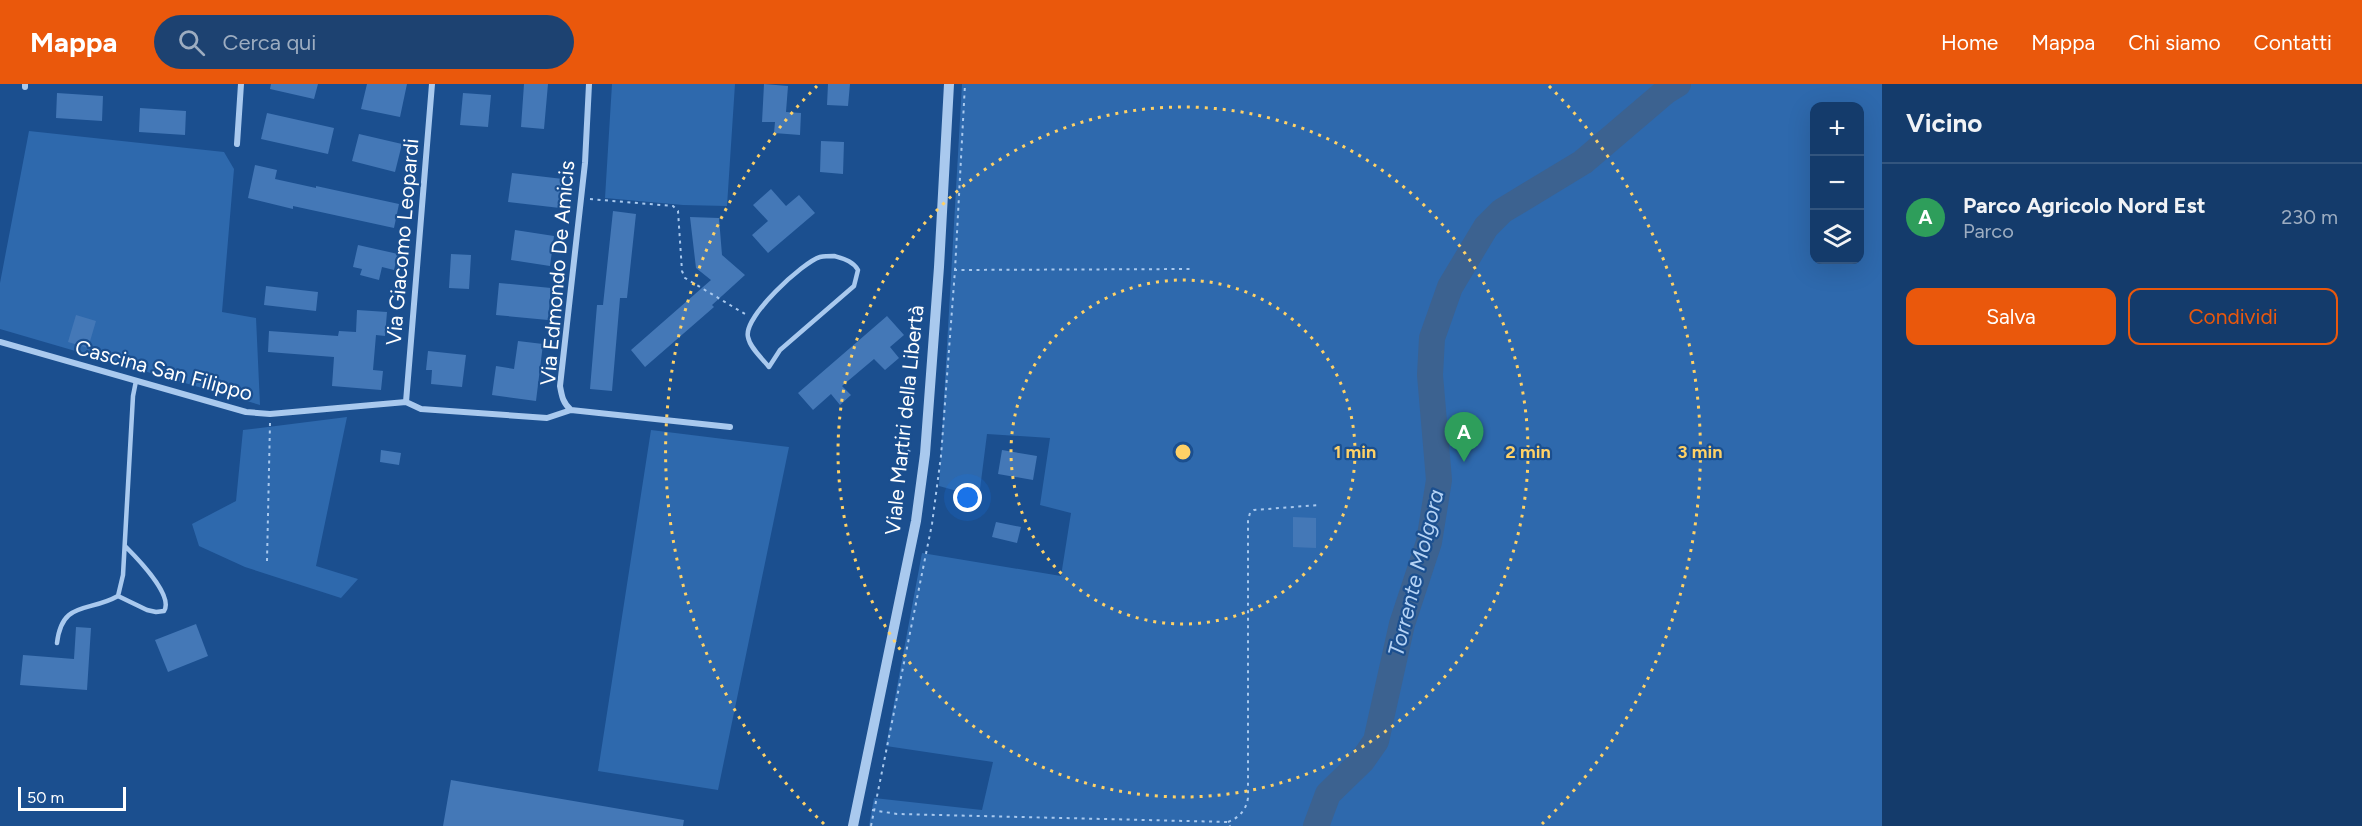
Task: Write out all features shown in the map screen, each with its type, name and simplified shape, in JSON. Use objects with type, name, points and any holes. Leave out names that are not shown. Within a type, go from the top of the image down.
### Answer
[{"type":"street","points":[[237,144],[241,84]]},
{"type":"street","name":"Via Giacomo Leopardi","points":[[406,402],[432,84]]},
{"type":"street","name":"Via Edmondo De Amicis","points":[[589,84],[581,198],[560,386],[565,405],[572,410],[730,427]]},
{"type":"street","name":"Viale Martiri della Libertà","points":[[853,826],[909,553],[924,459],[939,267],[949,84]]},
{"type":"street","name":"Cascina San Filippo","points":[[0,342],[222,406],[270,414],[406,402],[421,409],[547,418],[572,410]]},
{"type":"lane","points":[[819,257],[842,258],[856,266],[858,270],[854,286],[780,350],[769,367],[747,336],[747,328],[753,318],[776,290],[819,257]]},
{"type":"lane","points":[[118,596],[126,547],[133,396],[136,381]]},
{"type":"lane","points":[[57,643],[59,626],[67,615],[118,596],[147,610],[165,611],[167,600],[153,578],[126,547]]},
{"type":"path","points":[[581,198],[673,206],[678,211],[682,271],[685,278],[753,318]]},
{"type":"path","points":[[939,267],[968,271],[1194,269]]},
{"type":"path","points":[[267,561],[270,414]]},
{"type":"path","points":[[894,444],[924,459]]},
{"type":"path","points":[[857,808],[897,814],[1229,824],[1247,807],[1248,798],[1248,520],[1250,513],[1254,510],[1318,505]]},
{"type":"shaded area","points":[[612,84],[735,84],[727,206],[683,205],[605,198]]},
{"type":"shaded area","points":[[962,84],[1882,84],[1882,826],[869,826],[874,798],[982,810],[993,762],[886,746],[922,553],[1061,576],[1071,513],[1040,505],[1050,438],[987,434],[979,497],[939,486]]},
{"type":"shaded area","points":[[29,131],[224,152],[234,169],[222,312],[256,318],[260,405],[0,329],[0,283]]},
{"type":"shaded area","points":[[347,417],[316,566],[358,579],[341,598],[245,567],[199,546],[192,524],[236,501],[243,430]]},
{"type":"shaded area","points":[[651,430],[789,447],[718,790],[598,771]]},
{"type":"building","points":[[271,84],[318,84],[314,99],[270,89]]},
{"type":"building","points":[[367,84],[407,84],[400,117],[361,109]]},
{"type":"building","points":[[524,84],[548,84],[544,129],[521,127]]},
{"type":"building","points":[[764,84],[788,86],[786,112],[801,113],[800,135],[774,133],[775,122],[762,122]]},
{"type":"building","points":[[828,84],[850,84],[848,106],[827,105]]},
{"type":"building","points":[[57,93],[103,96],[102,121],[56,118]]},
{"type":"building","points":[[463,93],[491,95],[488,127],[460,125]]},
{"type":"building","points":[[140,108],[186,111],[185,135],[139,132]]},
{"type":"building","points":[[267,113],[334,128],[328,154],[261,139]]},
{"type":"building","points":[[359,134],[402,144],[395,172],[352,161]]},
{"type":"building","points":[[821,141],[844,142],[843,174],[820,172]]},
{"type":"building","points":[[255,165],[277,170],[275,179],[399,204],[394,228],[248,198]]},
{"type":"building","points":[[512,173],[563,179],[560,208],[508,202]]},
{"type":"building","points":[[771,189],[786,206],[799,195],[815,213],[768,253],[752,235],[768,221],[753,205]]},
{"type":"building","points":[[613,211],[636,214],[627,298],[620,298],[612,391],[590,389],[597,305],[603,305]]},
{"type":"building","points":[[690,217],[719,218],[722,255],[745,275],[712,305],[714,307],[645,367],[631,350],[711,280],[696,268]]},
{"type":"building","points":[[515,230],[554,236],[550,266],[511,260]]},
{"type":"building","points":[[358,245],[398,254],[394,270],[382,267],[379,280],[360,275],[362,269],[353,267]]},
{"type":"building","points":[[451,254],[471,255],[469,289],[449,288]]},
{"type":"building","points":[[499,283],[551,288],[548,320],[496,315]]},
{"type":"building","points":[[266,286],[318,292],[316,311],[264,305]]},
{"type":"building","points":[[357,310],[387,312],[385,336],[376,335],[373,370],[383,371],[381,390],[332,386],[334,357],[268,352],[269,331],[338,336],[339,331],[356,332]]},
{"type":"building","points":[[76,315],[96,321],[88,348],[68,342]]},
{"type":"building","points":[[887,316],[904,335],[890,347],[899,358],[885,370],[874,359],[842,386],[851,395],[840,405],[831,394],[813,410],[798,393]]},
{"type":"building","points":[[518,341],[543,344],[536,401],[492,395],[496,366],[514,369]]},
{"type":"building","points":[[428,351],[466,355],[462,387],[431,384],[432,370],[426,370]]},
{"type":"building","points":[[381,450],[401,453],[399,465],[380,462]]},
{"type":"building","points":[[1002,450],[1037,456],[1033,480],[998,474]]},
{"type":"building","points":[[1293,517],[1316,518],[1316,548],[1293,547]]},
{"type":"building","points":[[996,522],[1021,527],[1017,543],[992,537]]},
{"type":"building","points":[[196,624],[208,656],[168,672],[155,640]]},
{"type":"building","points":[[76,627],[91,628],[87,690],[20,685],[23,655],[74,659]]},
{"type":"building","points":[[451,780],[684,820],[683,826],[443,826]]},
{"type":"waterway","name":"Torrente Molgora","points":[[1316,826],[1328,794],[1362,761],[1376,741],[1402,624],[1429,542],[1439,480],[1430,375],[1432,338],[1450,287],[1486,227],[1502,211],[1583,162],[1665,92],[1678,84]]},
{"type":"place","name":"Parco Agricolo Nord Est","points":[[1464,462]]}]
